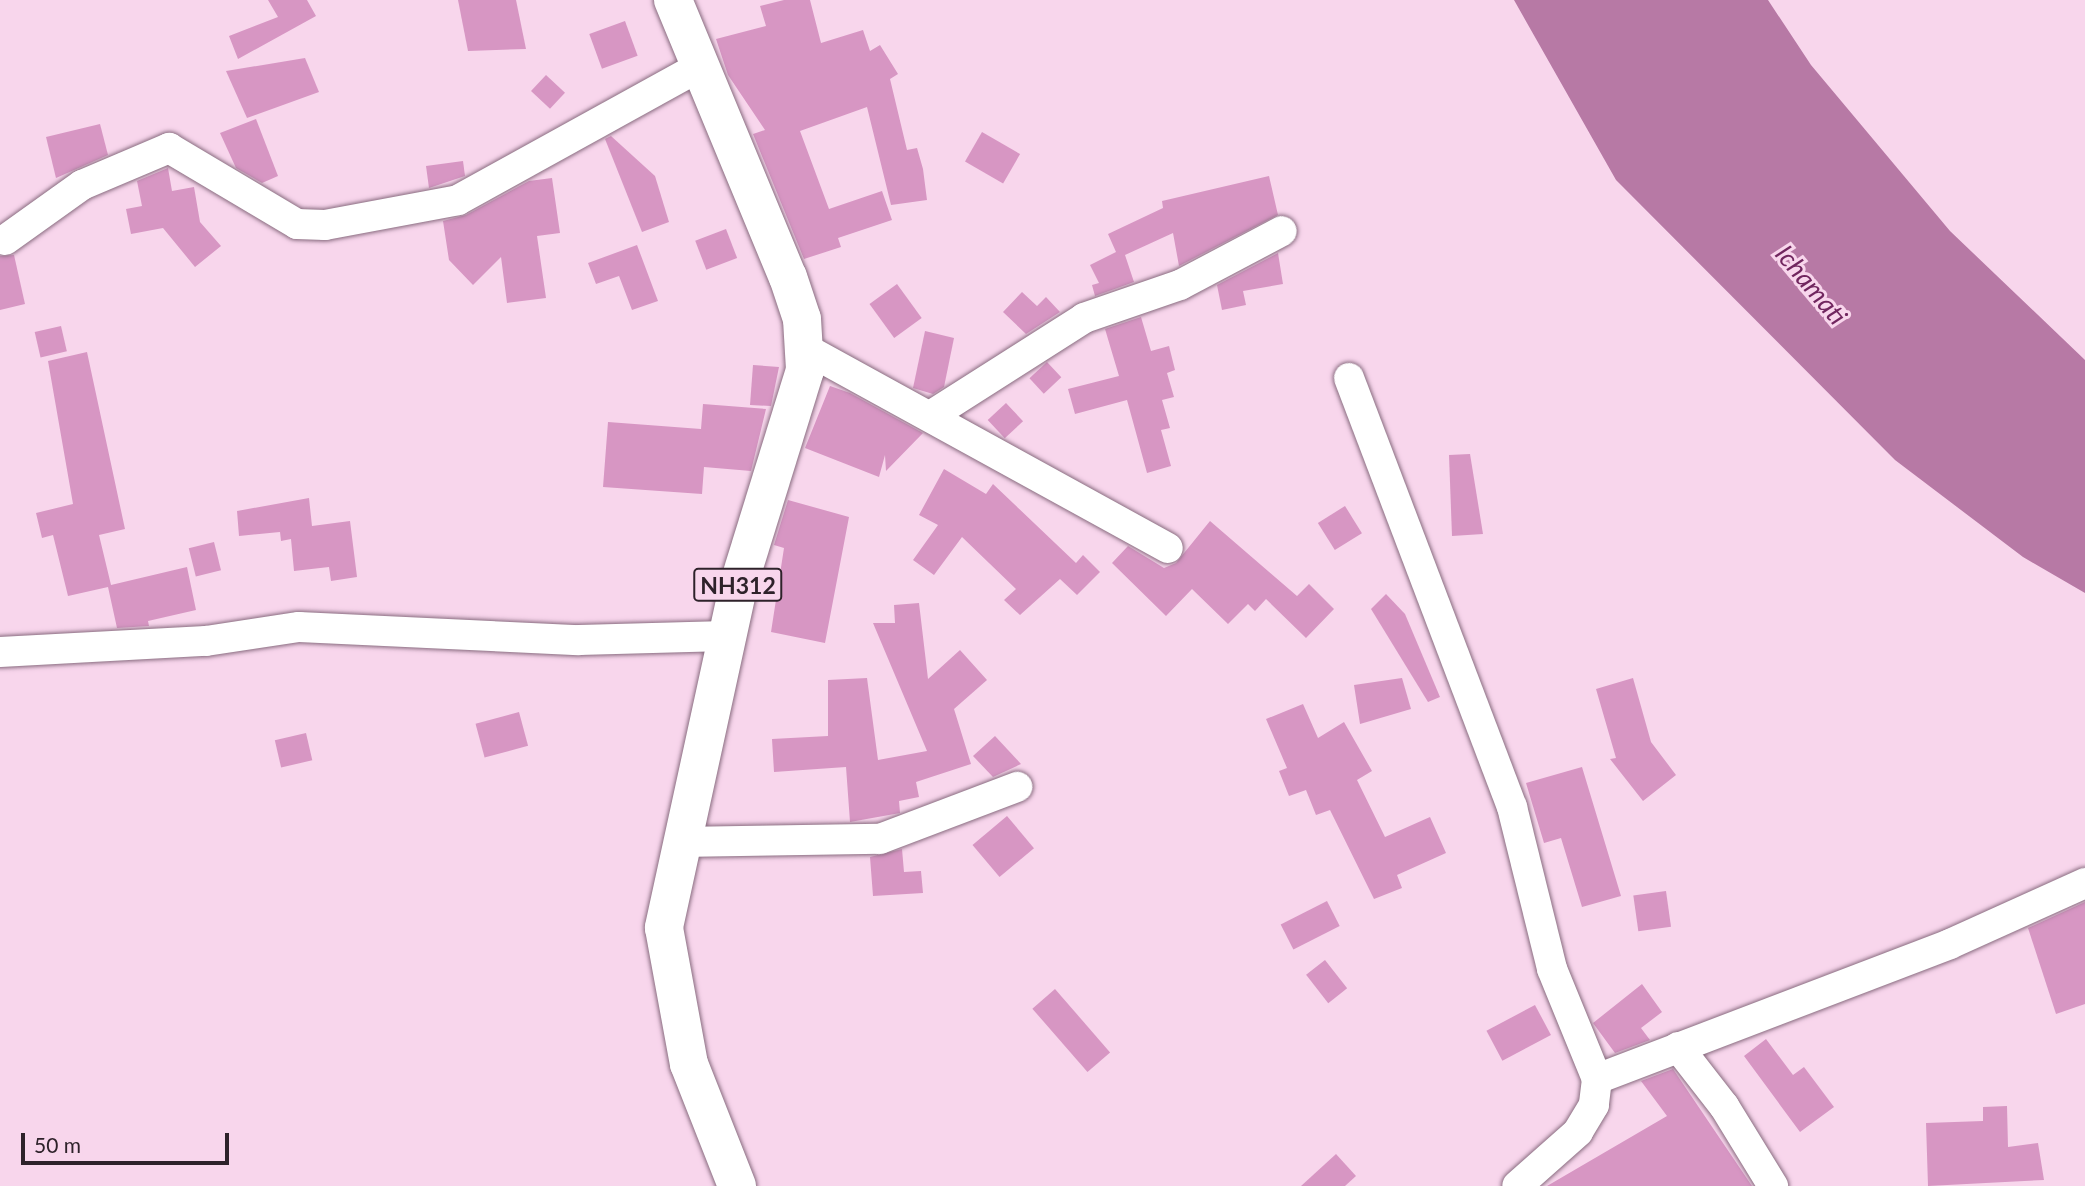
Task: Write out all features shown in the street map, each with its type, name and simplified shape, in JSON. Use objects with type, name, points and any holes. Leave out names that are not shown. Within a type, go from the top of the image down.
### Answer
[{"type":"highway","name":"NH312","points":[[673,0],[788,277],[804,348],[805,370],[792,421],[726,636],[679,842],[664,928],[689,1064],[737,1186]]},
{"type":"street","points":[[5,240],[82,184],[169,148],[297,224],[325,225],[458,200],[701,66]]},
{"type":"street","points":[[932,415],[1084,318],[1180,285],[1282,231]]},
{"type":"street","points":[[804,348],[932,415],[1168,548]]},
{"type":"street","points":[[1349,378],[1512,807],[1548,958],[1597,1079],[1594,1105],[1578,1132],[1517,1186]]},
{"type":"street","points":[[0,652],[206,641],[299,627],[579,640],[726,636]]},
{"type":"street","points":[[679,842],[880,839],[1017,787]]},
{"type":"street","points":[[1597,1079],[1950,944],[2085,883]]},
{"type":"street","points":[[1678,1047],[1724,1106],[1773,1186]]},
{"type":"water","name":"Ichamati","points":[[1514,0],[1768,0],[1811,65],[1950,231],[2085,360],[2085,593],[2023,557],[1895,460],[1616,180]]},
{"type":"building","points":[[268,0],[307,0],[316,16],[238,59],[229,36],[278,17]]},
{"type":"building","points":[[458,0],[516,0],[526,49],[468,51]]},
{"type":"building","points":[[784,0],[810,0],[821,43],[863,30],[870,51],[880,45],[898,74],[890,79],[907,150],[917,148],[927,200],[891,205],[867,107],[800,131],[829,209],[882,191],[892,220],[838,238],[841,247],[804,259],[753,134],[765,130],[728,75],[716,39],[766,26],[760,6]]},
{"type":"building","points":[[625,21],[638,56],[602,69],[589,34]]},
{"type":"building","points":[[305,58],[319,92],[247,118],[226,71]]},
{"type":"building","points":[[546,75],[565,93],[550,109],[531,91]]},
{"type":"building","points":[[256,119],[278,176],[262,183],[236,168],[220,133]]},
{"type":"building","points":[[100,124],[108,155],[56,178],[46,137]]},
{"type":"building","points":[[982,132],[1020,154],[1003,183],[965,161]]},
{"type":"building","points":[[611,136],[655,176],[669,222],[642,232],[605,139]]},
{"type":"building","points":[[463,161],[465,176],[429,188],[426,166]]},
{"type":"building","points":[[168,168],[172,191],[194,187],[200,222],[221,246],[195,267],[163,228],[131,234],[126,209],[142,206],[137,181]]},
{"type":"building","points":[[1269,176],[1278,215],[1179,266],[1173,233],[1125,255],[1134,282],[1095,296],[1092,285],[1099,283],[1090,265],[1116,252],[1108,234],[1163,208],[1162,201]]},
{"type":"building","points":[[552,178],[560,233],[537,236],[546,298],[507,303],[501,257],[473,285],[449,260],[443,221],[466,215],[529,181]]},
{"type":"building","points":[[726,229],[737,258],[706,270],[695,241]]},
{"type":"building","points":[[637,245],[658,301],[632,310],[619,276],[596,284],[588,263]]},
{"type":"building","points":[[1278,253],[1283,284],[1243,291],[1246,305],[1222,310],[1217,285]]},
{"type":"building","points":[[14,255],[25,304],[0,310],[0,256]]},
{"type":"building","points":[[897,284],[922,318],[894,338],[869,304]]},
{"type":"building","points":[[1022,292],[1037,306],[1046,297],[1060,312],[1026,334],[1003,312]]},
{"type":"building","points":[[1141,317],[1151,351],[1169,346],[1175,370],[1167,373],[1174,397],[1162,400],[1170,428],[1161,430],[1171,466],[1147,473],[1127,400],[1075,414],[1068,389],[1119,376],[1105,329]]},
{"type":"building","points":[[61,326],[67,351],[41,357],[35,332]]},
{"type":"building","points":[[925,331],[954,338],[944,387],[933,394],[913,388]]},
{"type":"building","points":[[87,352],[125,529],[99,535],[111,585],[187,567],[196,610],[148,621],[149,626],[117,628],[108,587],[68,596],[53,535],[42,538],[36,513],[73,504],[48,361]]},
{"type":"building","points":[[1047,362],[1061,377],[1044,394],[1029,378]]},
{"type":"building","points":[[753,365],[779,367],[771,406],[750,405]]},
{"type":"building","points":[[830,386],[850,393],[923,433],[886,471],[885,455],[879,477],[805,448]]},
{"type":"building","points":[[1006,403],[1023,421],[1005,438],[988,420]]},
{"type":"building","points":[[703,404],[766,409],[751,471],[704,467],[702,494],[603,487],[608,422],[701,429]]},
{"type":"building","points":[[1470,454],[1483,534],[1452,536],[1449,455]]},
{"type":"building","points":[[944,469],[986,494],[993,484],[1076,563],[1083,555],[1100,572],[1077,595],[1060,579],[1020,615],[1004,600],[1016,589],[962,537],[934,575],[913,560],[938,525],[919,515]]},
{"type":"building","points":[[309,498],[312,526],[350,521],[357,577],[331,581],[329,567],[294,571],[291,539],[281,541],[280,532],[239,536],[237,511]]},
{"type":"building","points":[[788,500],[849,517],[825,643],[771,632],[784,548],[774,545]]},
{"type":"building","points":[[1345,506],[1362,533],[1335,550],[1318,523]]},
{"type":"building","points":[[1210,521],[1297,596],[1309,584],[1334,609],[1306,638],[1266,599],[1255,611],[1248,604],[1228,624],[1192,589],[1166,616],[1112,563],[1128,546],[1164,568],[1176,563]]},
{"type":"building","points":[[214,542],[221,570],[196,576],[189,548]]},
{"type":"building","points":[[1386,594],[1405,614],[1440,697],[1428,702],[1371,609]]},
{"type":"building","points":[[919,603],[928,679],[960,650],[987,680],[954,709],[971,764],[916,782],[919,797],[899,801],[900,813],[850,822],[846,767],[774,772],[772,739],[828,736],[828,680],[867,678],[878,760],[927,751],[873,623],[895,623],[894,605]]},
{"type":"building","points":[[1402,678],[1411,709],[1360,724],[1354,685]]},
{"type":"building","points":[[1633,678],[1651,742],[1676,775],[1643,801],[1610,759],[1616,758],[1596,689]]},
{"type":"building","points":[[1303,704],[1318,738],[1344,722],[1372,771],[1357,780],[1385,837],[1430,817],[1446,853],[1397,875],[1402,888],[1374,899],[1330,810],[1316,815],[1306,790],[1289,796],[1279,771],[1287,768],[1266,719]]},
{"type":"building","points":[[519,712],[528,746],[485,757],[476,724]]},
{"type":"building","points":[[306,733],[312,760],[281,767],[275,740]]},
{"type":"building","points":[[995,736],[1021,764],[993,777],[973,756]]},
{"type":"building","points":[[1582,767],[1621,896],[1582,907],[1561,838],[1544,843],[1526,783]]},
{"type":"building","points":[[1007,816],[1034,848],[1000,877],[973,845]]},
{"type":"building","points":[[902,849],[904,872],[921,871],[923,893],[873,896],[870,857]]},
{"type":"building","points":[[1666,891],[1671,927],[1638,931],[1633,896]]},
{"type":"building","points":[[1327,901],[1340,926],[1293,950],[1281,925]]},
{"type":"building","points":[[2085,902],[2085,1004],[2056,1014],[2028,928]]},
{"type":"building","points":[[1325,960],[1347,988],[1328,1003],[1306,975]]},
{"type":"building","points":[[1642,984],[1662,1012],[1641,1028],[1650,1040],[1615,1053],[1593,1023]]},
{"type":"building","points":[[1055,989],[1110,1052],[1087,1072],[1032,1009]]},
{"type":"building","points":[[1535,1005],[1551,1035],[1502,1061],[1486,1031]]},
{"type":"building","points":[[1766,1039],[1793,1075],[1804,1067],[1834,1107],[1800,1132],[1744,1056]]},
{"type":"building","points":[[1673,1069],[1752,1186],[1547,1186],[1667,1116],[1641,1081]]},
{"type":"building","points":[[2007,1106],[2008,1147],[2038,1143],[2044,1180],[1928,1186],[1926,1123],[1983,1121],[1983,1107]]},
{"type":"building","points":[[1336,1154],[1356,1176],[1345,1186],[1301,1186]]}]
